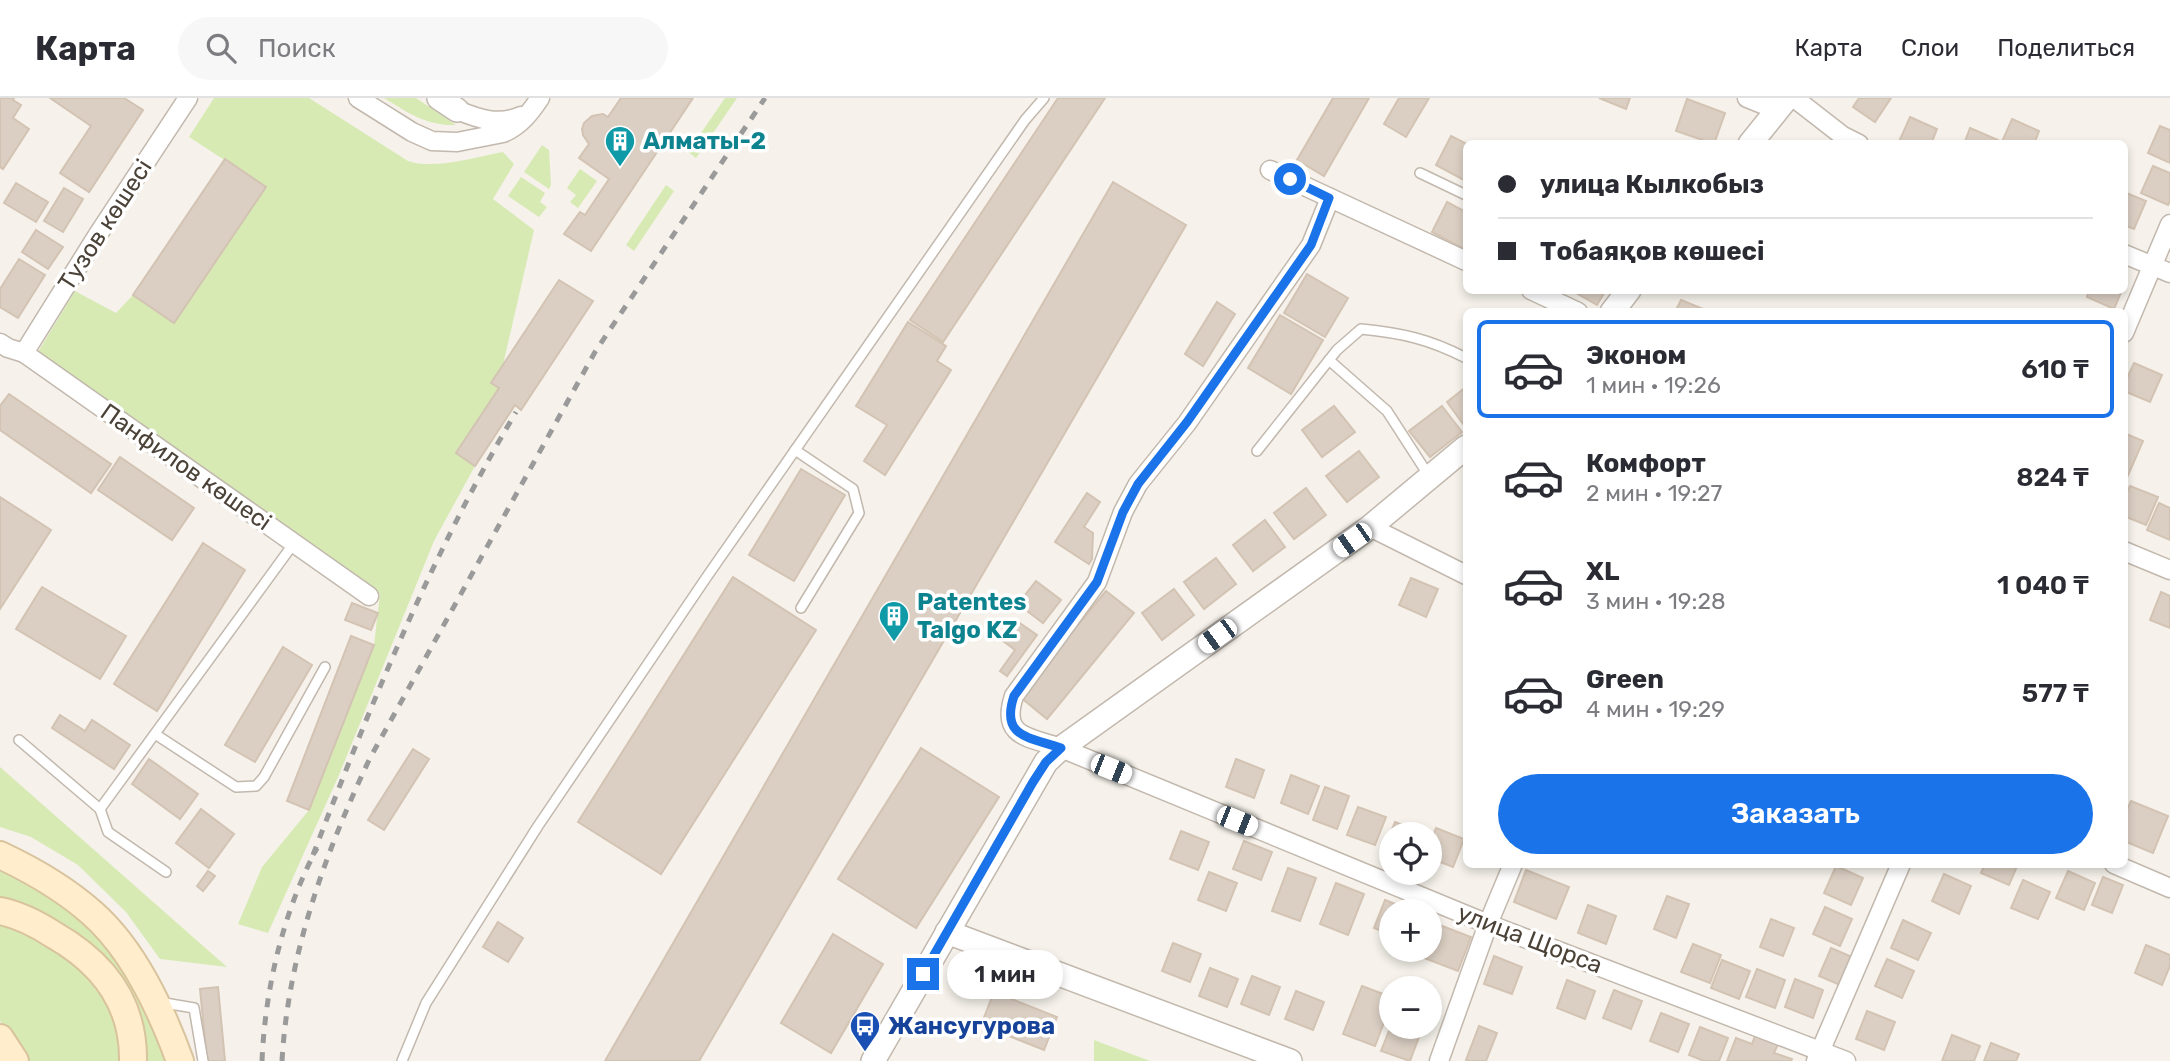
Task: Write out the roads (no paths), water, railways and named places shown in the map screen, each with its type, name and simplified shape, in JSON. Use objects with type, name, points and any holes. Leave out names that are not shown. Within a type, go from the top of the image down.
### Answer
[{"type":"main road","points":[[0,855],[56,886],[91,912],[122,947],[153,1000],[180,1061]]},
{"type":"main road","points":[[0,911],[29,920],[52,933],[79,951],[104,973],[127,1018],[134,1043],[133,1061]]},
{"type":"main road","points":[[0,1038],[15,1061]]},
{"type":"street","name":"Тузов көшесі","points":[[24,353],[188,98]]},
{"type":"street","points":[[358,98],[422,137],[445,142],[503,133],[519,124],[537,103]]},
{"type":"street","points":[[1747,98],[1786,102],[1851,140]]},
{"type":"street","points":[[1753,140],[1786,102]]},
{"type":"street","points":[[448,104],[488,121],[502,121],[521,116],[537,103]]},
{"type":"street","points":[[1270,170],[1463,260]]},
{"type":"street","name":"улица Щорса","points":[[1329,198],[1311,245],[1187,422],[1138,484],[1123,512],[1097,582],[1014,696],[1011,726],[1018,733],[1061,748],[1488,924],[1818,1056],[1846,1061]]},
{"type":"street","points":[[2128,323],[2170,223]]},
{"type":"street","points":[[2128,256],[2170,273]]},
{"type":"street","points":[[1540,294],[1569,308]]},
{"type":"street","points":[[1615,308],[1626,294]]},
{"type":"street","name":"Панфилов көшесі","points":[[0,343],[24,353],[369,596]]},
{"type":"street","points":[[873,1061],[1046,762],[1061,748],[1370,527],[1463,450]]},
{"type":"street","points":[[1370,527],[1463,574]]},
{"type":"street","points":[[2128,553],[2170,570]]},
{"type":"street","points":[[1439,1061],[1488,924],[1511,868]]},
{"type":"street","points":[[1818,1056],[1899,868]]},
{"type":"street","points":[[2123,868],[2170,888]]},
{"type":"street","points":[[947,932],[1290,1061]]},
{"type":"lane","points":[[402,1061],[426,1003],[538,826],[795,450],[1025,120],[1044,98]]},
{"type":"lane","points":[[1420,173],[1463,194]]},
{"type":"lane","points":[[1256,451],[1337,350],[1361,329],[1401,333],[1445,347],[1463,356]]},
{"type":"lane","points":[[1329,360],[1387,411],[1430,478]]},
{"type":"lane","points":[[795,450],[853,489],[859,513],[801,608]]},
{"type":"lane","points":[[100,809],[294,543]]},
{"type":"lane","points":[[155,734],[236,787],[257,786],[325,667]]},
{"type":"lane","points":[[19,740],[100,809],[108,832],[166,872]]},
{"type":"lane","points":[[153,1000],[194,1009],[203,1061]]},
{"type":"railway","points":[[282,1061],[292,982],[311,905],[338,831],[370,758],[595,352],[765,98]]},
{"type":"railway","points":[[313,855],[405,629],[457,519],[516,412]]},
{"type":"railway","points":[[262,1061],[267,1006],[278,952],[294,898],[317,848]]},
{"type":"place","name":"Алматы-2","points":[[620,168]]},
{"type":"place","name":"Patentes Talgo KZ","points":[[894,643]]},
{"type":"place","name":"Жансугурова","points":[[865,1053]]}]
